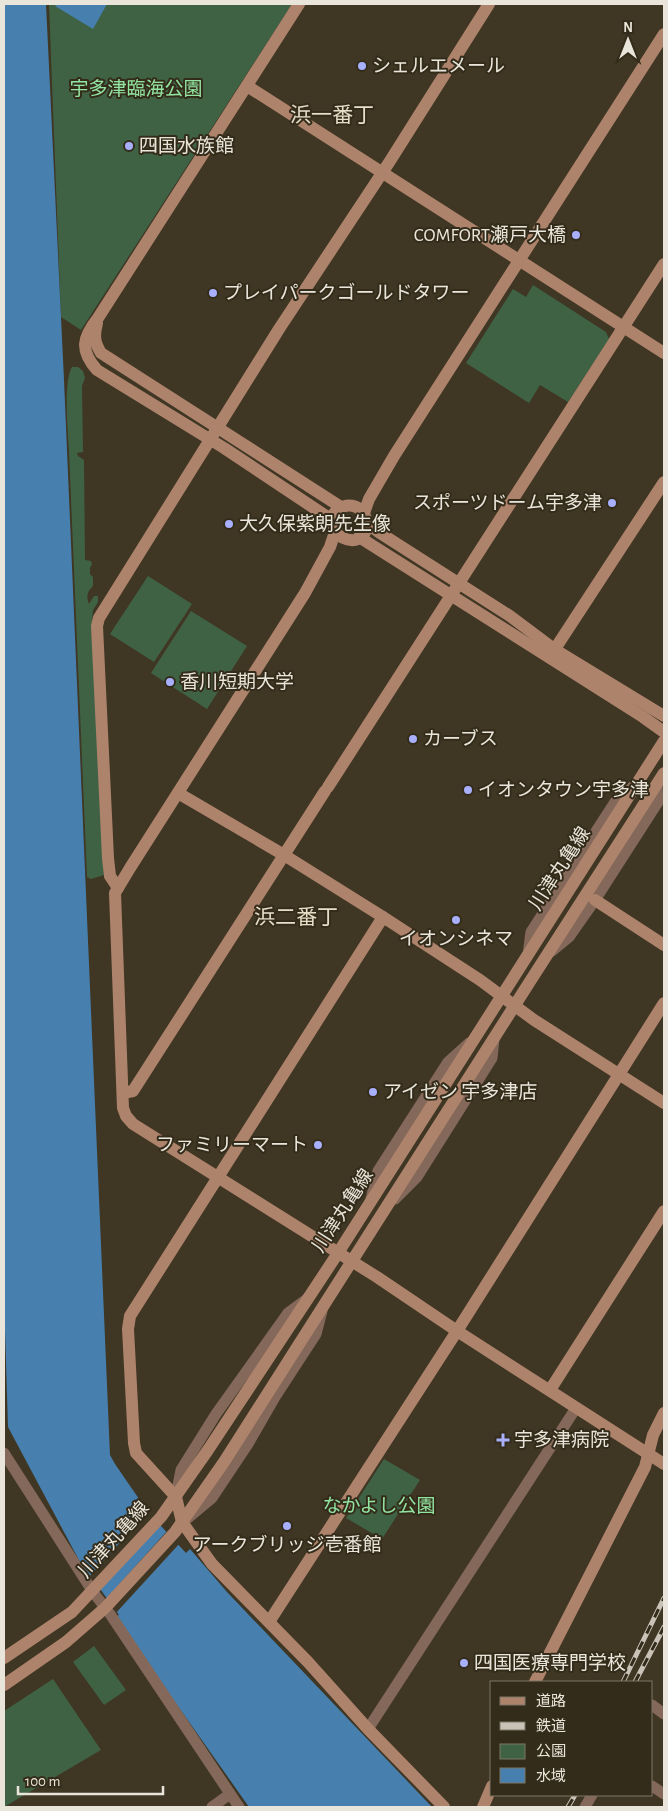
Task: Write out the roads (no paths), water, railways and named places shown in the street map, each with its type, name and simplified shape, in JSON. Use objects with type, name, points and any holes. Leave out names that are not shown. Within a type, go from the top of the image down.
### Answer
[{"type":"street","points":[[299,4],[88,331],[85,341],[86,351],[90,362],[97,370],[210,440],[333,526],[341,538],[352,539],[455,589]]},
{"type":"street","points":[[118,888],[110,876],[108,858],[97,621],[217,427],[383,172],[489,4]]},
{"type":"street","points":[[305,593],[352,539],[365,530],[365,517],[369,499],[394,456],[664,34]]},
{"type":"street","points":[[247,86],[664,353]]},
{"type":"street","points":[[123,1094],[132,1091],[664,264]]},
{"type":"street","points":[[98,318],[94,334],[95,344],[106,357],[347,507],[357,507],[380,533],[455,589],[552,653],[664,732]]},
{"type":"street","points":[[97,370],[106,357]]},
{"type":"street","points":[[394,456],[377,474],[364,495],[334,515],[330,547],[305,593],[118,888],[115,898],[123,1108],[126,1116],[133,1124],[338,1253],[664,1464]]},
{"type":"street","points":[[552,653],[664,482]]},
{"type":"street","points":[[552,653],[664,716]]},
{"type":"street","name":"川津丸亀線","points":[[4,1658],[72,1612],[161,1517],[338,1253],[664,741]]},
{"type":"street","name":"川津丸亀線","points":[[4,1685],[66,1642],[106,1606],[178,1527],[224,1462],[664,773]]},
{"type":"street","points":[[547,954],[569,938],[595,900],[658,802],[656,785]]},
{"type":"street","points":[[178,793],[284,855],[383,917],[514,1006],[664,1103]]},
{"type":"street","points":[[595,900],[664,944]]},
{"type":"street","points":[[383,917],[130,1316],[128,1324],[134,1448],[139,1456],[176,1496],[178,1527],[444,1807]]},
{"type":"street","points":[[269,1622],[664,1003]]},
{"type":"street","points":[[550,1390],[664,1211]]},
{"type":"street","points":[[368,1729],[576,1408]]},
{"type":"street","points":[[535,1681],[644,1468],[652,1436],[664,1413]]},
{"type":"street","points":[[4,1453],[239,1807]]},
{"type":"street","points":[[653,1706],[664,1714]]},
{"type":"street","points":[[653,1787],[664,1794]]},
{"type":"street","points":[[483,1807],[490,1791]]},
{"type":"street","points":[[212,1807],[230,1794]]},
{"type":"street","points":[[585,1807],[591,1796]]},
{"type":"water","points":[[4,4],[46,4],[110,1455],[148,1512],[186,1553],[190,1549],[227,1592],[432,1807],[249,1807],[115,1617],[119,1615],[90,1575],[88,1577],[8,1427],[4,1298]]},
{"type":"water","points":[[57,4],[107,4],[93,29],[55,6]]},
{"type":"railway","points":[[623,1681],[664,1598]]},
{"type":"railway","points":[[636,1681],[664,1627]]},
{"type":"railway","points":[[568,1807],[574,1796]]},
{"type":"place","name":"シェルエメール","points":[[362,66]]},
{"type":"place","name":"四国水族館","points":[[129,146]]},
{"type":"place","name":"COMFORT瀬戸大橋","points":[[576,235]]},
{"type":"place","name":"プレイパークゴールドタワー","points":[[213,293]]},
{"type":"place","name":"スポーツドーム宇多津","points":[[612,503]]},
{"type":"place","name":"大久保紫朗先生像","points":[[229,524]]},
{"type":"place","name":"香川短期大学","points":[[170,682]]},
{"type":"place","name":"カーブス","points":[[413,739]]},
{"type":"place","name":"イオンタウン宇多津","points":[[468,790]]},
{"type":"place","name":"イオンシネマ","points":[[456,920]]},
{"type":"place","name":"アイゼン 宇多津店","points":[[373,1092]]},
{"type":"place","name":"ファミリーマート","points":[[318,1145]]},
{"type":"place","name":"宇多津病院","points":[[503,1440]]},
{"type":"place","name":"アークブリッジ壱番館","points":[[287,1526]]},
{"type":"place","name":"四国医療専門学校","points":[[464,1663]]},
{"type":"district","name":"浜一番丁","points":[[332,115]]},
{"type":"district","name":"浜二番丁","points":[[296,917]]},
{"type":"park label","name":"宇多津臨海公園","points":[[136,89]]},
{"type":"park label","name":"なかよし公園","points":[[379,1506]]}]
